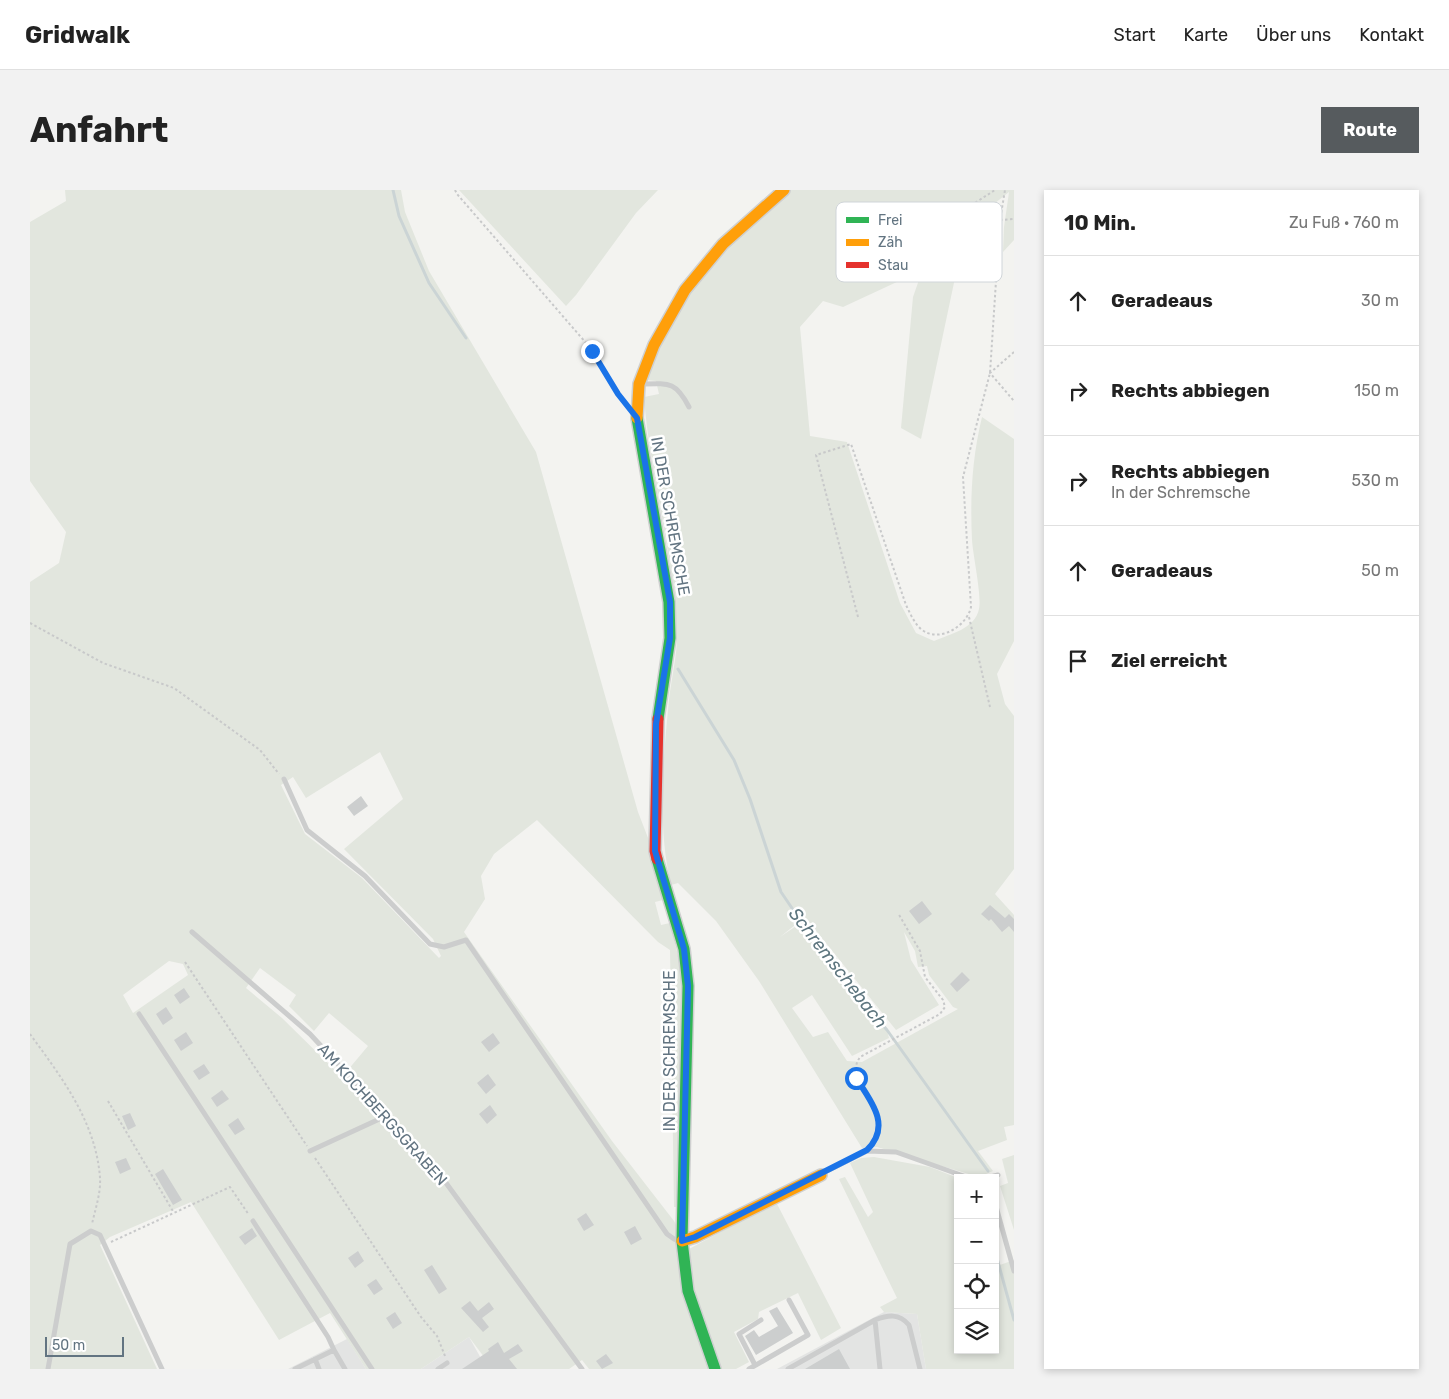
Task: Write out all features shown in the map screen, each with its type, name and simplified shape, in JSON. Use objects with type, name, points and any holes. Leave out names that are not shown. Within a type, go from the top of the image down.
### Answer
[{"type":"street","name":"IN DER SCHREMSCHE","points":[[715,1369],[688,1291],[682,1241],[688,986],[684,949],[655,851],[656,724],[670,638],[670,602],[637,418],[639,384],[654,345],[685,290],[723,244],[784,190]]},
{"type":"street","points":[[682,1241],[695,1237],[821,1175]]},
{"type":"lane","points":[[639,384],[669,383],[681,392],[689,408]]},
{"type":"lane","points":[[284,779],[307,830],[365,876],[430,944],[444,947],[466,940],[667,1234],[674,1239],[682,1241]]},
{"type":"lane","name":"AM KOCHBERGSGRABEN","points":[[192,932],[310,1034],[438,1172],[582,1369]]},
{"type":"lane","points":[[139,1014],[372,1369]]},
{"type":"lane","points":[[310,1151],[386,1116]]},
{"type":"lane","points":[[821,1175],[867,1150],[896,1152],[958,1174]]},
{"type":"lane","points":[[999,1217],[1014,1270]]},
{"type":"lane","points":[[253,1221],[328,1336],[345,1369]]},
{"type":"lane","points":[[48,1369],[70,1244],[91,1231],[100,1235],[162,1369]]},
{"type":"lane","points":[[748,1369],[808,1336],[788,1300]]},
{"type":"lane","points":[[788,1369],[885,1316],[896,1316],[905,1320],[912,1330],[920,1369]]},
{"type":"lane","points":[[755,1365],[739,1334],[761,1320]]},
{"type":"lane","points":[[875,1320],[880,1369]]},
{"type":"lane","points":[[295,1369],[334,1350]]},
{"type":"lane","points":[[315,1359],[320,1369]]},
{"type":"lane","points":[[438,1369],[447,1363]]},
{"type":"path","points":[[455,190],[592,351],[618,394],[637,418]]},
{"type":"path","points":[[976,202],[995,190]]},
{"type":"path","points":[[1002,208],[1005,190]]},
{"type":"path","points":[[990,707],[969,617],[971,607],[964,477],[990,373],[996,282]]},
{"type":"path","points":[[990,373],[1014,352]]},
{"type":"path","points":[[990,373],[1014,401]]},
{"type":"path","points":[[858,617],[816,456],[851,444],[906,605],[913,619],[921,629],[936,635],[956,628],[969,617]]},
{"type":"path","points":[[30,623],[103,663],[174,688],[260,750],[284,779]]},
{"type":"path","points":[[867,1150],[875,1142],[878,1119],[876,1108],[856,1078],[854,1066],[860,1057],[940,1014],[945,1007],[943,1000],[925,977],[920,951],[898,913]]},
{"type":"path","points":[[184,962],[420,1317],[437,1336],[447,1363]]},
{"type":"path","points":[[30,1034],[66,1084],[92,1133],[100,1180],[91,1231]]},
{"type":"path","points":[[108,1101],[174,1213]]},
{"type":"path","points":[[104,1245],[230,1187],[253,1221]]},
{"type":"shaded area","points":[[65,190],[401,190],[405,212],[429,271],[536,452],[638,812],[650,843],[663,900],[655,902],[661,925],[670,923],[682,972],[680,1207],[674,1207],[670,950],[658,942],[537,820],[494,854],[481,876],[485,899],[464,932],[612,1141],[674,1221],[680,1232],[710,1369],[589,1369],[582,1360],[569,1369],[493,1369],[469,1337],[421,1369],[366,1369],[330,1313],[279,1340],[191,1202],[110,1237],[100,1245],[157,1369],[30,1369],[30,582],[59,563],[66,532],[30,481],[30,222],[66,201]],"holes":[[[380,752],[403,799],[344,849],[433,939],[441,956],[439,958],[362,878],[305,834],[281,785],[293,777],[306,798]],[[169,961],[183,964],[188,975],[133,1013],[123,995]],[[260,968],[296,995],[289,1006],[314,1031],[329,1013],[368,1046],[342,1077],[282,1018],[246,988]]]},
{"type":"shaded area","points":[[459,190],[658,190],[636,213],[566,306]]},
{"type":"shaded area","points":[[779,190],[1014,190],[1014,240],[1003,252],[1009,192],[996,202],[836,202],[836,282],[897,282],[843,307],[823,301],[800,327],[810,436],[847,442],[900,603],[916,633],[934,641],[961,630],[977,616],[980,603],[972,540],[971,509],[974,463],[982,417],[1014,439],[1014,641],[997,674],[1005,704],[1014,716],[1014,869],[995,894],[1014,915],[1014,1125],[1004,1127],[1007,1140],[978,1151],[993,1171],[986,1174],[969,1174],[877,1147],[862,1148],[759,981],[716,921],[678,883],[671,885],[664,839],[662,793],[667,723],[677,636],[667,546],[651,457],[644,397],[659,394],[656,381],[646,380],[651,337]],"holes":[[[805,917],[896,1030],[939,1005],[911,960],[904,932],[915,951],[918,967],[927,966],[929,975],[953,1007],[958,1009],[862,1062],[847,1061],[828,1032],[813,1037],[792,1008],[812,995],[852,1056],[889,1038],[887,1030],[830,964],[802,922],[780,937]]]},
{"type":"shaded area","points":[[918,282],[954,282],[921,439],[901,428],[913,297]]},
{"type":"shaded area","points":[[1014,1155],[1014,1230],[1000,1186],[1008,1183],[1002,1159]]},
{"type":"shaded area","points":[[874,1157],[930,1167],[954,1176],[954,1354],[999,1354],[999,1265],[1014,1260],[1014,1369],[926,1369],[917,1314],[884,1312],[880,1307],[897,1298],[839,1179],[845,1177],[868,1217],[873,1212],[850,1163],[861,1158]]},
{"type":"shaded area","points":[[776,1202],[841,1328],[821,1340],[798,1293],[759,1312],[758,1319],[734,1332],[749,1362],[736,1369],[721,1369],[694,1291],[689,1249]]},
{"type":"shaded area","points":[[884,1312],[917,1314],[926,1369],[777,1369]]},
{"type":"shaded area","points":[[469,1337],[487,1369],[421,1369]]},
{"type":"shaded area","points":[[347,1339],[366,1369],[288,1369]]},
{"type":"building","points":[[361,796],[368,806],[354,816],[347,807]]},
{"type":"building","points":[[922,901],[932,914],[919,924],[909,911]]},
{"type":"building","points":[[990,905],[1005,918],[1009,914],[1014,919],[1014,932],[1009,926],[1002,932],[991,919],[989,921],[981,914]]},
{"type":"building","points":[[962,972],[970,980],[957,992],[950,984]]},
{"type":"building","points":[[184,988],[190,997],[180,1004],[174,995]]},
{"type":"building","points":[[166,1007],[173,1018],[163,1025],[156,1014]]},
{"type":"building","points":[[186,1032],[193,1043],[181,1051],[174,1040]]},
{"type":"building","points":[[493,1033],[500,1043],[489,1052],[481,1042]]},
{"type":"building","points":[[204,1064],[210,1073],[199,1080],[193,1071]]},
{"type":"building","points":[[488,1074],[496,1085],[486,1094],[477,1083]]},
{"type":"building","points":[[222,1090],[229,1099],[217,1107],[211,1098]]},
{"type":"building","points":[[490,1105],[497,1115],[487,1124],[479,1114]]},
{"type":"building","points":[[130,1113],[136,1126],[128,1130],[122,1116]]},
{"type":"building","points":[[238,1118],[245,1129],[235,1135],[228,1125]]},
{"type":"building","points":[[126,1158],[131,1169],[120,1174],[115,1162]]},
{"type":"building","points":[[163,1169],[182,1200],[173,1205],[155,1174]]},
{"type":"building","points":[[586,1213],[594,1225],[584,1231],[577,1219]]},
{"type":"building","points":[[635,1226],[642,1239],[631,1245],[624,1232]]},
{"type":"building","points":[[252,1228],[257,1236],[245,1245],[239,1237]]},
{"type":"building","points":[[358,1251],[364,1261],[355,1268],[348,1258]]},
{"type":"building","points":[[432,1265],[447,1289],[439,1294],[424,1270]]},
{"type":"building","points":[[376,1279],[383,1289],[374,1295],[367,1285]]},
{"type":"building","points":[[470,1301],[478,1311],[489,1302],[494,1309],[482,1318],[489,1327],[483,1332],[461,1308]]},
{"type":"building","points":[[777,1307],[793,1333],[756,1355],[745,1336],[754,1330],[759,1337],[778,1326],[769,1311]]},
{"type":"building","points":[[395,1312],[402,1323],[393,1329],[386,1318]]},
{"type":"building","points":[[498,1342],[504,1353],[518,1344],[523,1351],[509,1359],[517,1369],[462,1369],[489,1351],[488,1349]]},
{"type":"building","points":[[839,1349],[850,1369],[805,1369]]},
{"type":"building","points":[[606,1354],[613,1363],[602,1369],[596,1361]]},
{"type":"waterway","name":"Schremschebach","points":[[393,190],[399,216],[429,283],[466,338]]},
{"type":"waterway","name":"Schremschebach","points":[[678,669],[734,760],[750,799],[781,892],[830,964],[887,1030],[988,1171]]},
{"type":"waterway","name":"Schremschebach","points":[[999,1264],[1014,1320]]},
{"type":"traffic: fast","points":[[637,418],[669,602],[670,638],[658,719]]},
{"type":"traffic: fast","points":[[657,859],[684,949],[688,986],[682,1241],[688,1291],[715,1369]]},
{"type":"traffic: slow","points":[[637,418],[639,384],[654,345],[685,290],[723,244],[784,190]]},
{"type":"traffic: slow","points":[[682,1241],[695,1237],[821,1175]]},
{"type":"traffic: jam","points":[[657,859],[655,851],[658,719]]},
{"type":"route","points":[[592,351],[618,394],[637,418],[670,602],[670,638],[656,724],[655,851],[663,885],[684,949],[688,986],[682,1241],[695,1237],[788,1192],[867,1150],[875,1142],[878,1133],[878,1119],[876,1108],[856,1078]]}]
